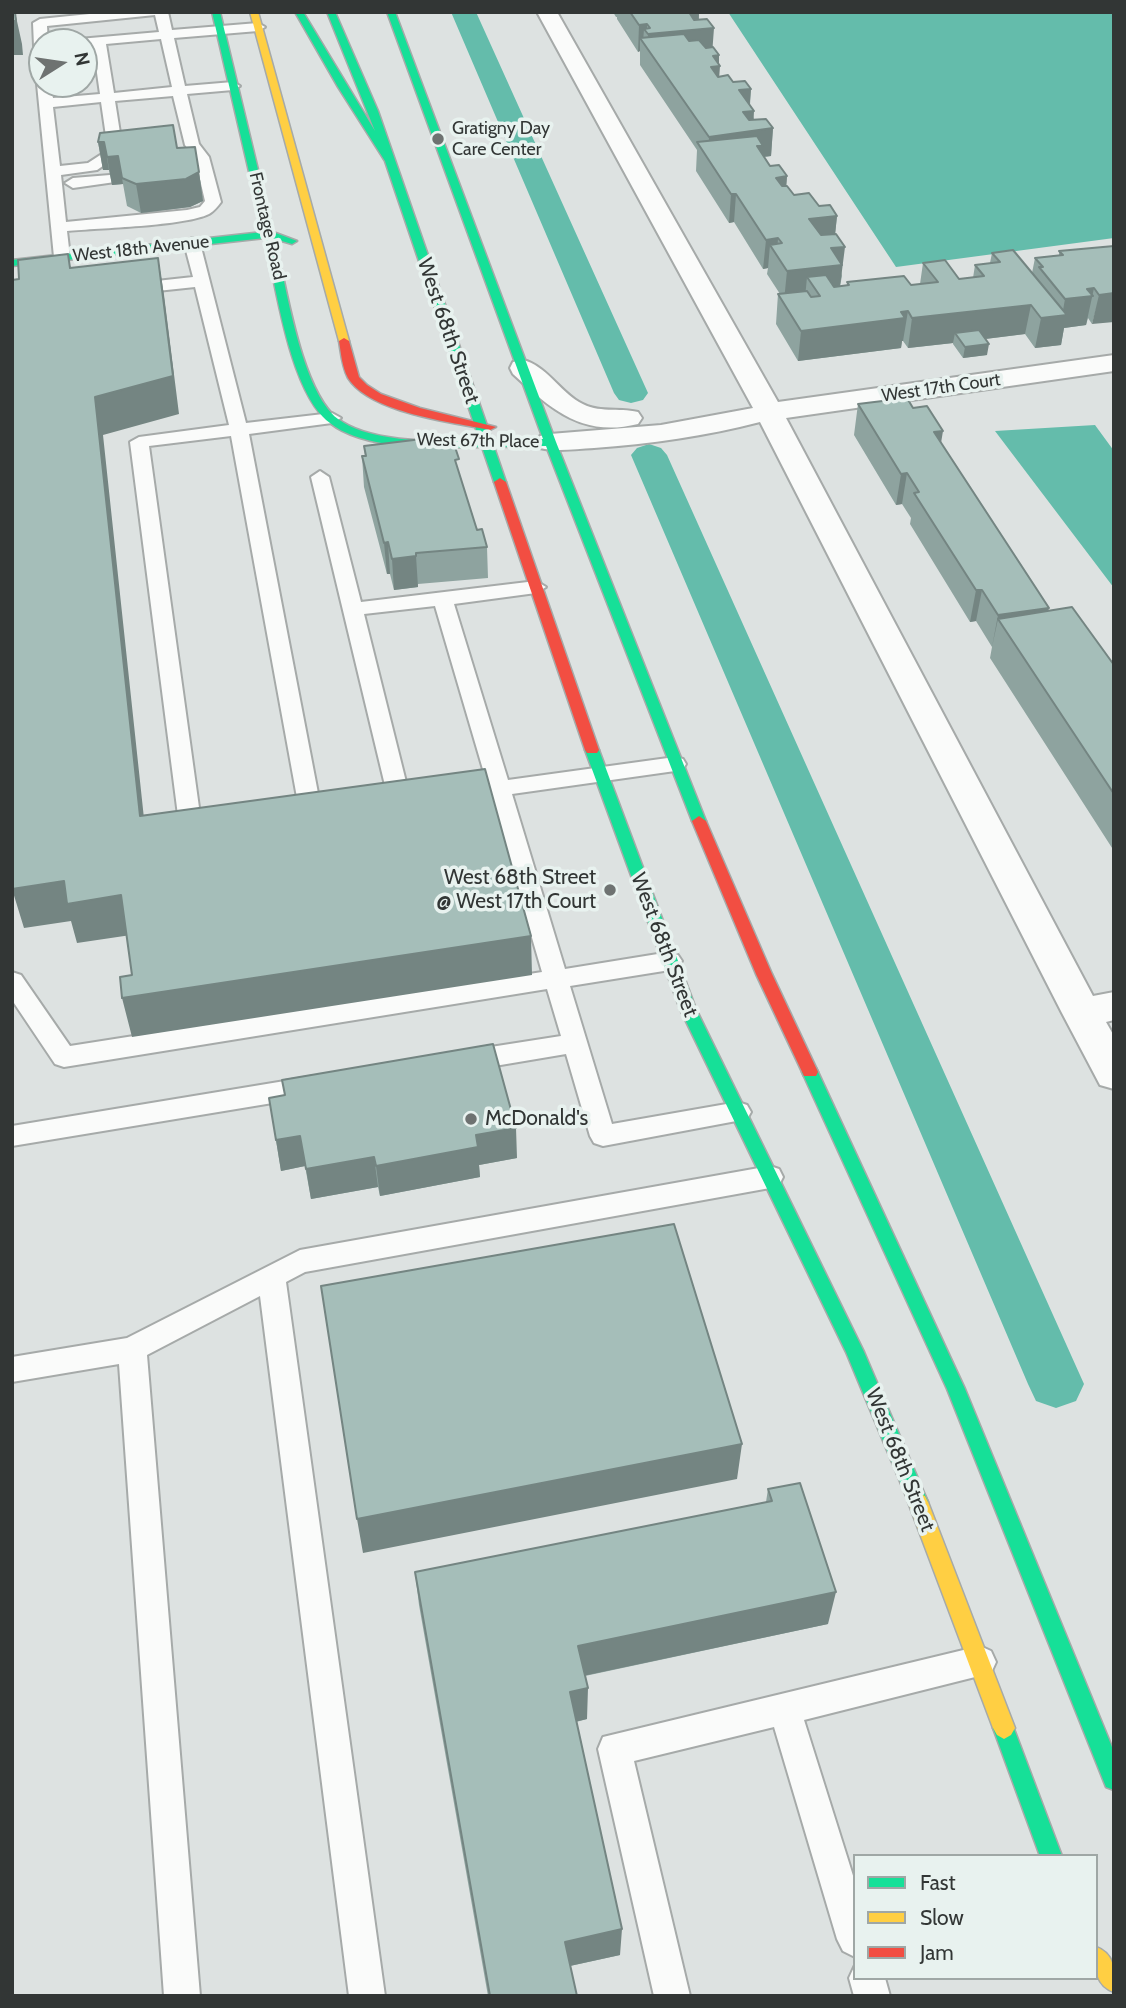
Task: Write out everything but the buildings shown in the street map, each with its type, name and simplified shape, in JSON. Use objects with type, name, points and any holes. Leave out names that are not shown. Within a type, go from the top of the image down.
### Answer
[{"type":"main road","name":"Frontage Road","points":[[216,12],[301,370],[309,391],[322,409],[337,422]]},
{"type":"main road","points":[[299,12],[342,87],[392,164]]},
{"type":"main road","name":"West 68th Street","points":[[331,12],[363,84],[392,164],[615,817],[688,1009],[855,1352],[891,1435],[980,1662],[1050,1854]]},
{"type":"main road","points":[[391,12],[550,442],[675,764],[764,974],[957,1389],[1114,1779]]},
{"type":"main road","name":"Frontage Road","points":[[256,20],[349,368],[354,379],[367,391]]},
{"type":"main road","points":[[269,234],[300,244],[320,259]]},
{"type":"main road","name":"West 18th Avenue","points":[[12,263],[269,234]]},
{"type":"main road","points":[[444,377],[458,359]]},
{"type":"main road","points":[[367,391],[403,391]]},
{"type":"main road","name":"West 67th Place","points":[[367,391],[407,406],[550,442]]},
{"type":"main road","name":"West 67th Place","points":[[337,422],[390,440],[550,442]]},
{"type":"main road","points":[[1098,1961],[1114,1981]]},
{"type":"street","points":[[547,12],[1098,1009],[1114,1074]]},
{"type":"street","name":"West 17th Court","points":[[550,442],[606,439],[719,425],[769,412],[1114,363]]},
{"type":"street","name":"West 17th Court","points":[[523,368],[569,410],[586,418],[612,420],[709,407],[769,412]]},
{"type":"lane","points":[[40,28],[40,23],[152,12]]},
{"type":"lane","points":[[59,227],[188,215],[205,210],[214,201],[199,169],[202,157],[192,145],[161,12]]},
{"type":"lane","points":[[98,40],[220,30],[256,20]]},
{"type":"lane","points":[[54,178],[92,167],[116,152],[107,97],[98,66]]},
{"type":"lane","points":[[46,103],[233,86]]},
{"type":"lane","points":[[45,98],[62,257]]},
{"type":"lane","points":[[54,178],[110,179]]},
{"type":"lane","points":[[192,243],[239,429],[312,814]]},
{"type":"lane","points":[[114,291],[201,281]]},
{"type":"lane","points":[[218,828],[191,831],[139,442],[239,429],[337,422]]},
{"type":"lane","points":[[320,477],[400,802]]},
{"type":"lane","points":[[352,609],[536,587]]},
{"type":"lane","points":[[443,600],[603,1136],[738,1112]]},
{"type":"lane","points":[[375,806],[675,764]]},
{"type":"lane","points":[[285,818],[337,811]]},
{"type":"lane","points":[[12,981],[23,1018],[64,1057],[670,961]]},
{"type":"lane","points":[[438,1065],[575,1043]]},
{"type":"lane","points":[[12,1136],[342,1081]]},
{"type":"lane","points":[[12,1370],[132,1349],[300,1261],[771,1177]]},
{"type":"lane","points":[[271,1277],[367,1996]]},
{"type":"lane","points":[[132,1349],[182,1996]]},
{"type":"lane","points":[[671,1996],[615,1749],[980,1662]]},
{"type":"lane","points":[[784,1708],[853,1932]]},
{"type":"shaded area","points":[[728,12],[1114,12],[1114,238],[896,267]]},
{"type":"shaded area","points":[[1095,425],[1114,451],[1114,588],[995,431]]},
{"type":"waterway","points":[[463,12],[631,393]]},
{"type":"waterway","points":[[649,455],[1056,1384]]},
{"type":"traffic: fast","points":[[216,12],[301,370],[312,394],[327,416],[341,426],[387,440],[443,444],[550,442]]},
{"type":"traffic: fast","points":[[299,12],[342,87],[392,164]]},
{"type":"traffic: fast","points":[[331,12],[373,111],[500,482]]},
{"type":"traffic: fast","points":[[391,12],[550,442],[699,821]]},
{"type":"traffic: fast","points":[[12,263],[269,234],[292,241]]},
{"type":"traffic: fast","points":[[592,750],[688,1009],[855,1352],[918,1502]]},
{"type":"traffic: fast","points":[[810,1072],[956,1389],[1114,1779]]},
{"type":"traffic: fast","points":[[1004,1728],[1050,1854]]},
{"type":"traffic: slow","points":[[254,12],[344,341]]},
{"type":"traffic: slow","points":[[918,1502],[1004,1728]]},
{"type":"traffic: slow","points":[[1098,1961],[1114,1981]]},
{"type":"traffic: jam","points":[[344,341],[354,378],[363,388],[395,404],[490,427]]},
{"type":"traffic: jam","points":[[500,482],[592,750]]},
{"type":"traffic: jam","points":[[699,821],[764,974],[810,1072]]},
{"type":"place","name":"Gratigny Day Care Center","points":[[438,139]]},
{"type":"place","name":"West 68th Street @ West 17th Court","points":[[610,890]]},
{"type":"place","name":"McDonald's","points":[[471,1119]]}]
